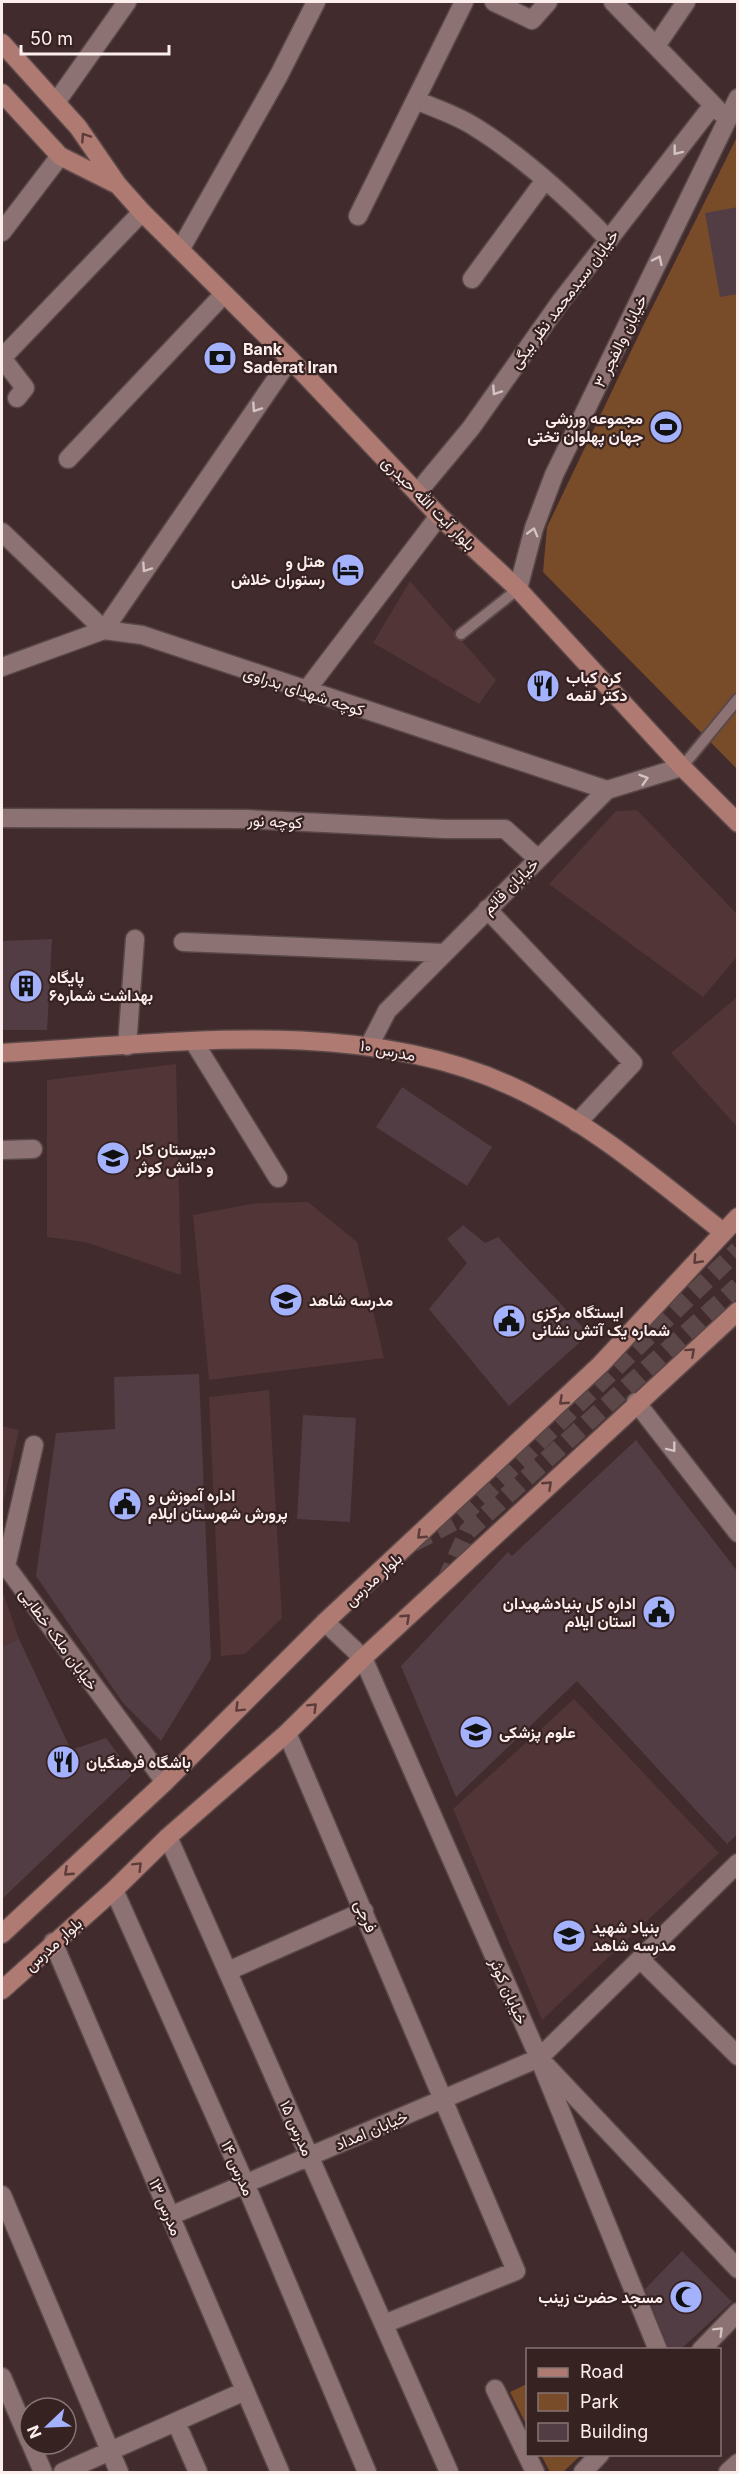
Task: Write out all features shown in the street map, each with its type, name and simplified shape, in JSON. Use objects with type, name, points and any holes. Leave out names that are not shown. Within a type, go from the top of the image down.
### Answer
[{"type":"main road","name":"بلوار آیت الله حیدری","points":[[2,42],[57,101],[118,185],[142,212],[290,359],[439,516],[518,589],[682,767],[738,823]]},
{"type":"main road","name":"بلوار آیت الله حیدری","points":[[2,93],[60,156],[118,185]]},
{"type":"main road","name":"مدرس ۱۰","points":[[2,1053],[194,1042],[341,1041],[462,1066],[513,1087],[609,1142],[723,1232]]},
{"type":"main road","name":"بلوار مدرس","points":[[2,1934],[165,1782],[325,1622],[601,1364],[738,1217]]},
{"type":"main road","name":"بلوار مدرس","points":[[2,1990],[53,1942],[114,1890],[168,1837],[287,1733],[363,1658],[636,1402],[738,1311]]},
{"type":"street","points":[[57,101],[127,2]]},
{"type":"street","points":[[180,250],[279,75],[316,2]]},
{"type":"street","points":[[358,216],[464,2]]},
{"type":"street","points":[[494,2],[532,20],[548,2]]},
{"type":"street","points":[[613,2],[720,112]]},
{"type":"street","points":[[656,46],[686,2]]},
{"type":"street","name":"خیابان والفجر ۳","points":[[518,589],[537,518],[554,475],[720,112],[738,98]]},
{"type":"street","points":[[416,100],[475,126],[562,192],[609,240]]},
{"type":"street","name":"خیابان سیدمحمد نظر بیگی","points":[[417,493],[471,428],[516,362],[609,240],[720,112]]},
{"type":"street","points":[[2,232],[60,156]]},
{"type":"street","points":[[472,279],[545,180]]},
{"type":"street","points":[[17,398],[25,388],[2,358],[142,212]]},
{"type":"street","points":[[68,459],[224,294]]},
{"type":"street","points":[[2,532],[104,630],[290,359]]},
{"type":"street","points":[[305,692],[439,516]]},
{"type":"street","name":"کوچه شهدای بدراوی","points":[[2,667],[104,630],[142,635],[305,692],[607,790]]},
{"type":"street","name":"خیابان قائم","points":[[369,1046],[387,1011],[607,790],[682,767]]},
{"type":"street","name":"کوچه نور","points":[[2,818],[246,819],[444,829],[505,829],[538,859]]},
{"type":"street","points":[[487,909],[633,1063],[577,1123]]},
{"type":"street","points":[[127,1046],[135,939]]},
{"type":"street","points":[[183,942],[444,953]]},
{"type":"street","points":[[194,1042],[278,1178]]},
{"type":"street","points":[[2,1150],[33,1149]]},
{"type":"street","points":[[636,1402],[738,1533]]},
{"type":"street","name":"خیابان ملک خطایی","points":[[34,1445],[6,1566],[165,1782]]},
{"type":"street","points":[[325,1622],[363,1658]]},
{"type":"street","name":"خیابان کوثر","points":[[363,1658],[539,2058],[738,2269]]},
{"type":"street","name":"فرجی","points":[[287,1733],[516,2271],[384,2324]]},
{"type":"street","name":"مدرس ۱۵","points":[[168,1837],[449,2472]]},
{"type":"street","points":[[658,2348],[539,2058],[738,1863]]},
{"type":"street","name":"مدرس ۱۴","points":[[114,1890],[245,2183],[367,2472]]},
{"type":"street","points":[[228,1971],[364,1911]]},
{"type":"street","name":"مدرس ۱۳","points":[[53,1942],[280,2472]]},
{"type":"street","points":[[640,1959],[738,2056]]},
{"type":"street","name":"خیابان امداد","points":[[170,2216],[539,2058]]},
{"type":"street","points":[[2,2195],[118,2472]]},
{"type":"street","points":[[702,2348],[738,2312]]},
{"type":"street","points":[[2,2377],[18,2415]]},
{"type":"street","points":[[495,2389],[526,2453]]},
{"type":"street","points":[[63,2472],[245,2391]]},
{"type":"street","points":[[176,2422],[198,2472]]},
{"type":"street","points":[[36,2456],[43,2472]]},
{"type":"street","points":[[527,2456],[535,2472]]},
{"type":"street","points":[[583,2472],[598,2456]]},
{"type":"street","points":[[728,2472],[738,2463]]},
{"type":"lane","points":[[461,634],[518,589]]},
{"type":"lane","points":[[682,767],[738,699]]},
{"type":"shaded area","points":[[410,581],[496,680],[479,704],[373,643]]},
{"type":"shaded area","points":[[637,810],[737,914],[737,957],[703,997],[549,884],[616,811]]},
{"type":"shaded area","points":[[737,997],[737,1127],[671,1053]]},
{"type":"shaded area","name":"دبیرستان کار و دانش کوثر","points":[[176,1064],[181,1275],[85,1242],[47,1237],[47,1080]]},
{"type":"shaded area","name":"مدرسه شاهد","points":[[308,1202],[357,1242],[384,1358],[209,1380],[193,1215],[256,1203]]},
{"type":"shaded area","points":[[269,1390],[282,1618],[245,1654],[221,1656],[209,1397]]},
{"type":"shaded area","points":[[2,1426],[19,1430],[2,1509]]},
{"type":"shaded area","points":[[2,1589],[19,1639],[2,1647]]},
{"type":"shaded area","name":"بنیاد شهید مدرسه شاهد","points":[[574,1699],[719,1853],[542,2020],[453,1809]]},
{"type":"green space","name":"مجموعه ورزشی جهان پهلوان تختی","points":[[737,137],[737,769],[543,572],[547,527]]},
{"type":"green space","points":[[526,2384],[526,2424],[510,2392]]},
{"type":"green space","points":[[542,2456],[580,2456],[563,2472],[550,2472]]},
{"type":"building","points":[[738,207],[738,294],[720,297],[705,213]]},
{"type":"building","name":"پایگاه بهداشت شماره۶","points":[[52,939],[47,1030],[2,1030],[2,941]]},
{"type":"building","points":[[402,1087],[492,1147],[467,1186],[376,1127]]},
{"type":"building","name":"ایستگاه مرکزی شماره یک آتش نشانی","points":[[463,1225],[485,1243],[498,1237],[589,1334],[509,1406],[429,1309],[467,1263],[447,1239]]},
{"type":"building","name":"اداره آموزش و پرورش شهرستان ایلام","points":[[199,1374],[211,1659],[161,1741],[123,1703],[36,1576],[56,1433],[115,1429],[114,1377]]},
{"type":"building","points":[[303,1415],[356,1418],[350,1522],[297,1519]]},
{"type":"building","name":"اداره کل بنیادشهیدان استان ایلام","points":[[636,1440],[738,1572],[738,1834],[727,1844],[577,1681],[456,1797],[401,1666],[508,1552],[512,1556]]},
{"type":"building","name":"باشگاه فرهنگیان","points":[[19,1639],[71,1750],[106,1738],[133,1774],[2,1899],[2,1647]]},
{"type":"building","name":"مسجد حضرت زینب","points":[[682,2251],[732,2302],[682,2348],[669,2348],[645,2289]]},
{"type":"tunnel","points":[[413,1543],[459,1519],[738,1250]]},
{"type":"tunnel","points":[[445,1582],[468,1531],[738,1286]]},
{"type":"place","name":"Bank Saderat Iran","points":[[220,358]]},
{"type":"place","name":"مجموعه ورزشی جهان پهلوان تختی","points":[[666,427]]},
{"type":"place","name":"هتل و رستوران خلاش","points":[[348,570]]},
{"type":"place","name":"کره کباب دکتر لقمه","points":[[543,686]]},
{"type":"place","name":"پایگاه بهداشت شماره۶","points":[[26,986]]},
{"type":"place","name":"دبیرستان کار و دانش کوثر","points":[[113,1158]]},
{"type":"place","name":"مدرسه شاهد","points":[[286,1300]]},
{"type":"place","name":"ایستگاه مرکزی شماره یک آتش نشانی","points":[[509,1321]]},
{"type":"place","name":"اداره آموزش و پرورش شهرستان ایلام","points":[[125,1504]]},
{"type":"place","name":"اداره کل بنیادشهیدان استان ایلام","points":[[659,1612]]},
{"type":"place","name":"علوم پزشکی","points":[[476,1732]]},
{"type":"place","name":"باشگاه فرهنگیان","points":[[63,1762]]},
{"type":"place","name":"بنیاد شهید مدرسه شاهد","points":[[569,1936]]},
{"type":"place","name":"مسجد حضرت زینب","points":[[686,2297]]}]
